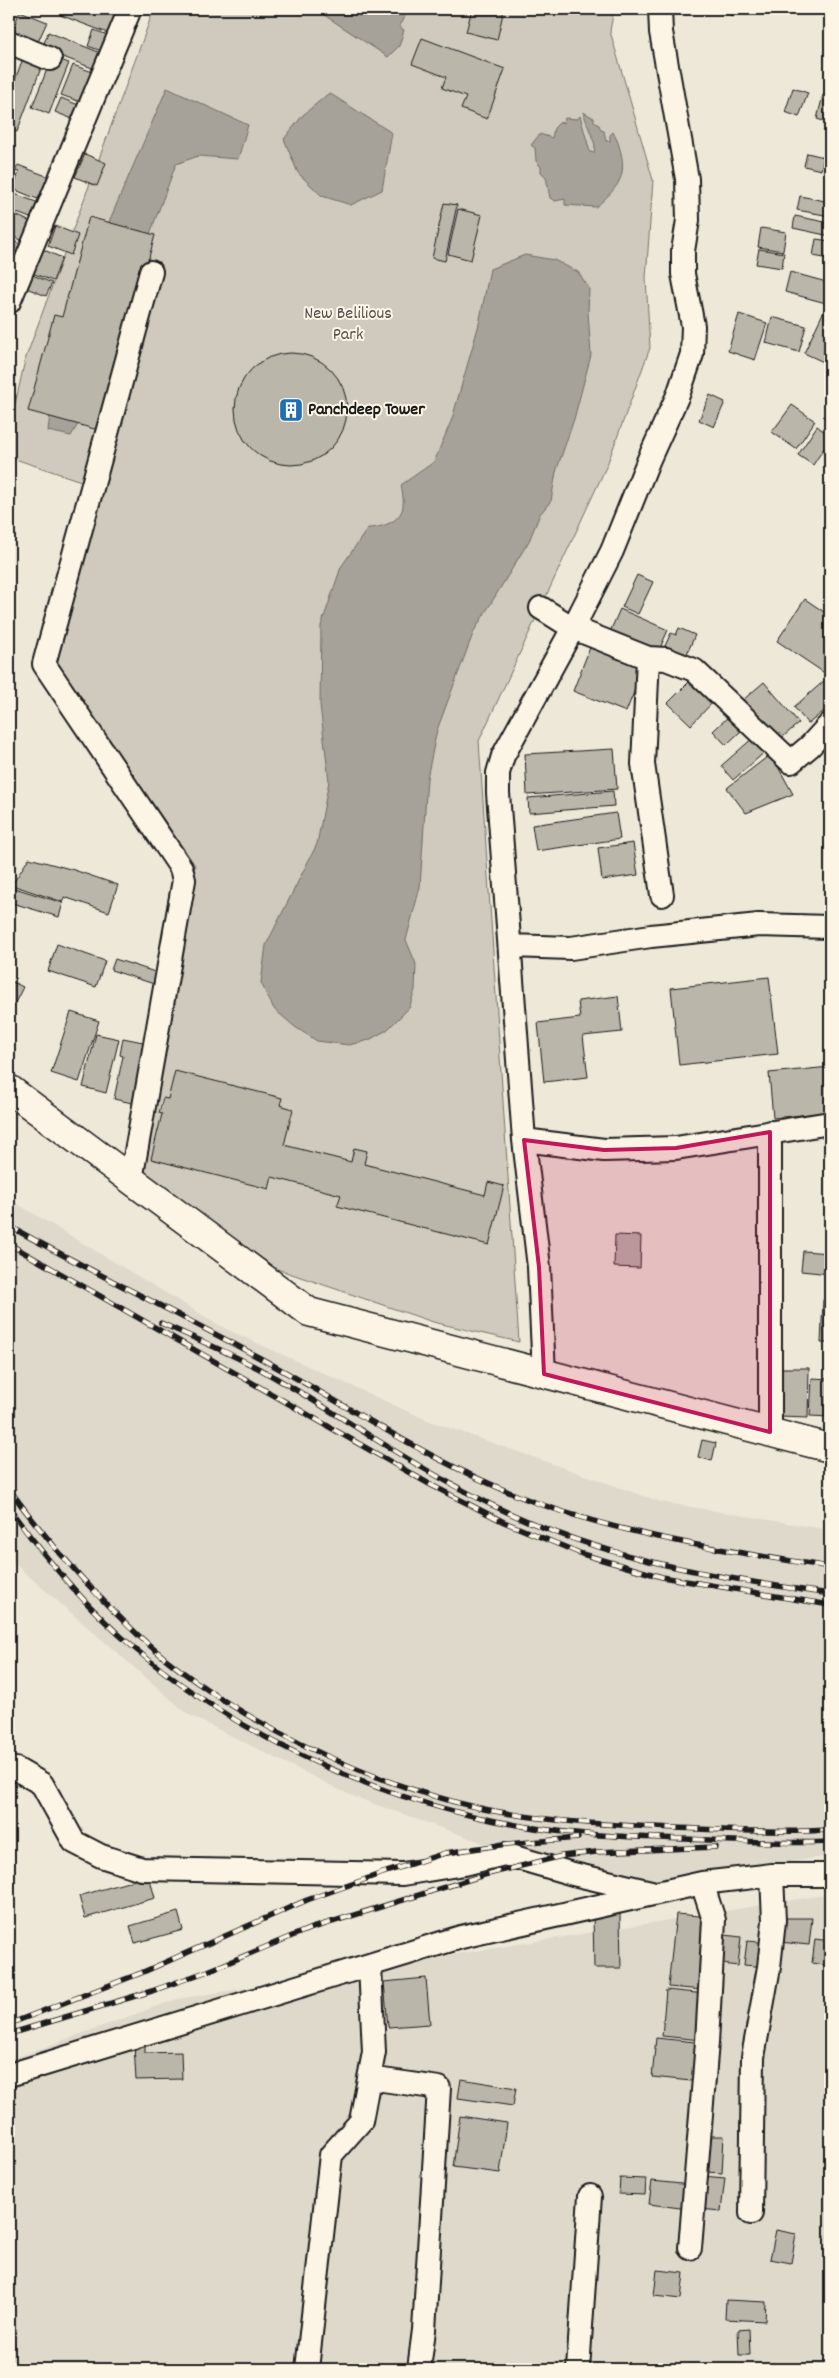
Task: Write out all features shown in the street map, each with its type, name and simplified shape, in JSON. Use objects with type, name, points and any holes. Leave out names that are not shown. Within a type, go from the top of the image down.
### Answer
[{"type":"main road","points":[[9,1089],[309,1312],[830,1448]]},
{"type":"street","points":[[10,292],[130,9]]},
{"type":"street","points":[[544,1374],[539,1268],[524,1140],[498,773],[502,756],[573,628],[612,551],[649,459],[678,395],[692,354],[693,326],[683,274],[688,220],[687,179],[661,32],[660,9]]},
{"type":"street","points":[[9,42],[50,59]]},
{"type":"street","points":[[131,1180],[184,880],[181,868],[44,664],[151,272]]},
{"type":"street","points":[[541,608],[573,628],[648,658],[666,659],[694,670],[791,762],[810,746],[830,724]]},
{"type":"street","points":[[648,658],[643,764],[662,895]]},
{"type":"street","points":[[510,946],[571,948],[652,936],[759,925],[830,927]]},
{"type":"street","points":[[524,1140],[604,1150],[676,1148],[830,1123]]},
{"type":"street","points":[[770,1132],[770,1432]]},
{"type":"street","points":[[9,1768],[16,1769],[42,1784],[74,1842],[101,1856],[142,1868],[403,1874],[464,1864],[504,1854],[573,1874],[657,1893]]},
{"type":"street","points":[[9,2075],[461,1937],[702,1884],[772,1875],[830,1875]]},
{"type":"street","points":[[751,2213],[753,2057],[769,1967],[774,1921],[772,1875]]},
{"type":"street","points":[[690,2248],[699,2115],[707,2042],[714,1920],[702,1884]]},
{"type":"street","points":[[307,2369],[331,2155],[362,2121],[374,2052],[370,1965]]},
{"type":"street","points":[[369,2078],[439,2088],[424,2330],[419,2369]]},
{"type":"street","points":[[578,2369],[590,2196]]},
{"type":"highlighted area","points":[[770,1132],[770,1432],[544,1374],[539,1267],[524,1140],[604,1150],[676,1148]]},
{"type":"shaded area","points":[[315,9],[409,9],[399,26],[404,30],[399,46],[388,57]]},
{"type":"shaded area","points":[[167,88],[248,125],[238,159],[198,156],[176,164],[116,325],[93,399],[71,436],[48,431],[51,405],[98,247]]},
{"type":"shaded area","points":[[329,93],[392,133],[382,190],[351,205],[322,196],[298,173],[284,139],[303,115]]},
{"type":"shaded area","points":[[583,112],[594,118],[594,122],[604,131],[606,141],[610,141],[610,135],[613,132],[622,157],[622,174],[619,181],[610,194],[596,207],[565,205],[565,199],[555,201],[550,198],[546,177],[541,172],[541,167],[536,161],[535,148],[531,145],[540,134],[552,138],[554,128],[559,123],[564,122],[565,118],[577,119],[580,116],[590,152],[594,153],[595,145]]},
{"type":"shaded area","points":[[525,255],[554,260],[578,272],[589,288],[588,312],[591,355],[574,419],[556,472],[551,501],[540,514],[529,541],[474,631],[437,730],[427,778],[420,887],[406,940],[416,964],[415,990],[409,1008],[387,1030],[369,1040],[349,1045],[317,1041],[295,1027],[274,1009],[261,983],[266,945],[317,844],[329,781],[320,705],[321,626],[341,567],[368,528],[390,523],[399,516],[403,503],[401,485],[434,462],[452,419],[479,324],[490,269]]},
{"type":"shaded area","points":[[9,1199],[226,1329],[427,1420],[661,1502],[830,1530],[830,1856],[612,1889],[352,1796],[189,1715],[9,1559]]},
{"type":"shaded area","points":[[830,1894],[830,2369],[9,2369],[9,2060],[177,1999]]},
{"type":"green space","name":"New Belilious Park","points":[[154,9],[614,9],[610,31],[653,180],[646,278],[650,348],[607,465],[479,741],[519,1342],[433,1322],[224,1251],[136,1171],[195,865],[56,663],[102,488],[9,457],[9,432],[25,360]]},
{"type":"building","points":[[63,9],[123,9],[113,35],[60,15]]},
{"type":"building","points":[[472,9],[504,9],[497,40],[466,32]]},
{"type":"building","points":[[708,9],[736,9],[734,16]]},
{"type":"building","points":[[20,11],[47,22],[37,44],[11,34]]},
{"type":"building","points":[[94,30],[113,37],[107,53],[88,46]]},
{"type":"building","points":[[48,32],[106,55],[100,71],[42,49]]},
{"type":"building","points":[[422,38],[505,69],[487,119],[461,109],[466,97],[442,88],[446,77],[412,64]]},
{"type":"building","points":[[25,53],[44,60],[17,132],[9,128],[9,96]]},
{"type":"building","points":[[52,57],[69,63],[49,114],[32,107]]},
{"type":"building","points":[[73,65],[98,74],[86,104],[61,95]]},
{"type":"building","points":[[830,67],[830,93],[825,91]]},
{"type":"building","points":[[793,88],[808,93],[799,117],[785,112]]},
{"type":"building","points":[[823,95],[830,97],[830,123],[817,119]]},
{"type":"building","points":[[61,98],[81,106],[75,120],[55,112]]},
{"type":"building","points":[[807,153],[824,157],[821,170],[804,166]]},
{"type":"building","points":[[85,154],[106,163],[97,186],[75,177]]},
{"type":"building","points":[[18,165],[49,177],[40,200],[13,189],[19,172],[15,171]]},
{"type":"building","points":[[9,192],[39,203],[33,219],[9,210]]},
{"type":"building","points":[[800,196],[830,202],[830,216],[797,210]]},
{"type":"building","points":[[444,203],[457,205],[445,261],[432,258]]},
{"type":"building","points":[[458,209],[482,215],[471,260],[448,254]]},
{"type":"building","points":[[9,212],[31,222],[23,241],[9,234]]},
{"type":"building","points":[[795,216],[830,223],[830,236],[793,228]]},
{"type":"building","points":[[89,217],[155,235],[102,431],[28,411],[54,315],[62,317]]},
{"type":"building","points":[[55,226],[78,235],[71,255],[48,246]]},
{"type":"building","points":[[761,228],[786,232],[783,251],[758,247]]},
{"type":"building","points":[[9,239],[22,245],[10,272],[9,271]]},
{"type":"building","points":[[816,239],[830,241],[830,259],[813,256]]},
{"type":"building","points":[[42,249],[62,258],[53,281],[32,273]]},
{"type":"building","points":[[759,249],[784,253],[782,268],[756,264]]},
{"type":"building","points":[[790,272],[830,283],[826,303],[785,292]]},
{"type":"building","points":[[30,274],[52,283],[46,296],[24,287]]},
{"type":"building","points":[[830,298],[830,365],[804,353]]},
{"type":"building","points":[[739,314],[767,323],[755,360],[728,351]]},
{"type":"building","points":[[772,317],[806,326],[799,352],[766,343]]},
{"type":"building","name":"Panchdeep Tower","points":[[291,353],[312,358],[330,370],[342,388],[347,409],[342,430],[330,448],[312,460],[291,465],[270,460],[252,448],[240,430],[235,409],[240,388],[252,370],[270,358]]},
{"type":"building","points":[[9,394],[16,395],[9,421]]},
{"type":"building","points":[[710,395],[725,402],[714,427],[699,420]]},
{"type":"building","points":[[792,405],[815,421],[796,449],[772,432]]},
{"type":"building","points":[[817,426],[830,436],[830,439],[813,465],[798,455]]},
{"type":"building","points":[[637,575],[653,582],[638,614],[622,607]]},
{"type":"building","points":[[805,599],[830,616],[830,621],[826,627],[830,630],[829,676],[777,641]]},
{"type":"building","points":[[620,609],[668,630],[657,655],[609,634]]},
{"type":"building","points":[[679,628],[695,635],[686,656],[664,648],[671,633],[676,635]]},
{"type":"building","points":[[591,645],[644,667],[626,712],[573,691]]},
{"type":"building","points":[[693,678],[715,700],[691,725],[668,703]]},
{"type":"building","points":[[824,681],[830,688],[830,706],[808,724],[794,707]]},
{"type":"building","points":[[764,682],[799,723],[778,741],[743,700]]},
{"type":"building","points":[[729,716],[742,730],[726,745],[713,731]]},
{"type":"building","points":[[754,737],[766,751],[733,780],[721,766]]},
{"type":"building","points":[[614,749],[617,789],[527,795],[525,754]]},
{"type":"building","points":[[771,754],[793,794],[746,813],[727,788]]},
{"type":"building","points":[[613,791],[614,806],[529,813],[528,798]]},
{"type":"building","points":[[616,813],[620,839],[536,851],[532,825]]},
{"type":"building","points":[[633,843],[638,875],[602,880],[598,848]]},
{"type":"building","points":[[29,858],[74,870],[118,885],[109,912],[64,897],[63,902],[12,885]]},
{"type":"building","points":[[11,887],[63,903],[59,917],[9,902]]},
{"type":"building","points":[[57,944],[105,961],[96,987],[48,971]]},
{"type":"building","points":[[115,959],[158,973],[154,984],[111,970]]},
{"type":"building","points":[[769,977],[778,1054],[679,1065],[671,988]]},
{"type":"building","points":[[9,980],[23,987],[9,1015]]},
{"type":"building","points":[[618,996],[622,1032],[583,1036],[588,1077],[544,1082],[538,1023],[580,1018],[578,1001]]},
{"type":"building","points":[[71,1012],[99,1021],[79,1082],[51,1073]]},
{"type":"building","points":[[96,1034],[119,1039],[106,1093],[83,1087]]},
{"type":"building","points":[[123,1038],[153,1044],[141,1105],[114,1099],[123,1056],[120,1055]]},
{"type":"building","points":[[830,1067],[830,1112],[773,1118],[769,1073]]},
{"type":"building","points":[[175,1071],[282,1098],[280,1105],[293,1109],[284,1145],[351,1162],[354,1148],[367,1151],[364,1164],[485,1195],[488,1182],[504,1186],[489,1245],[337,1206],[341,1195],[272,1177],[269,1189],[151,1159],[162,1114],[159,1113],[163,1098],[168,1099]]},
{"type":"building","points":[[615,1235],[641,1236],[640,1268],[614,1267]]},
{"type":"building","points":[[803,1251],[830,1253],[830,1274],[801,1271]]},
{"type":"building","points":[[823,1300],[830,1303],[830,1343],[821,1343]]},
{"type":"building","points":[[780,1368],[809,1368],[808,1418],[779,1417]]},
{"type":"building","points":[[812,1378],[830,1379],[830,1417],[810,1416]]},
{"type":"building","points":[[702,1440],[716,1443],[712,1461],[698,1457]]},
{"type":"building","points":[[149,1876],[155,1898],[85,1918],[79,1896]]},
{"type":"building","points":[[178,1912],[183,1930],[135,1943],[130,1926]]},
{"type":"building","points":[[593,1914],[620,1914],[621,1968],[594,1968]]},
{"type":"building","points":[[676,1914],[711,1917],[704,1990],[668,1987]]},
{"type":"building","points":[[782,1918],[812,1918],[809,1945],[779,1942]]},
{"type":"building","points":[[717,1934],[741,1937],[738,1966],[714,1963]]},
{"type":"building","points":[[815,1939],[830,1941],[829,1966],[812,1963]]},
{"type":"building","points":[[747,1941],[769,1943],[766,1967],[744,1965]]},
{"type":"building","points":[[426,1978],[430,2024],[388,2027],[384,1982]]},
{"type":"building","points":[[666,1990],[706,1994],[701,2040],[662,2036]]},
{"type":"building","points":[[656,2038],[705,2043],[701,2082],[652,2077]]},
{"type":"building","points":[[134,2045],[145,2045],[145,2053],[181,2052],[182,2079],[136,2080]]},
{"type":"building","points":[[461,2079],[516,2088],[513,2106],[458,2098]]},
{"type":"building","points":[[460,2116],[507,2123],[500,2173],[453,2167]]},
{"type":"building","points":[[708,2136],[724,2136],[722,2173],[706,2172]]},
{"type":"building","points":[[702,2176],[725,2178],[721,2211],[699,2209]]},
{"type":"building","points":[[620,2178],[646,2179],[645,2195],[619,2194]]},
{"type":"building","points":[[652,2181],[691,2185],[688,2209],[649,2204]]},
{"type":"building","points":[[776,2230],[796,2234],[791,2263],[770,2259]]},
{"type":"building","points":[[657,2270],[684,2273],[681,2299],[654,2296]]},
{"type":"building","points":[[726,2300],[766,2302],[765,2321],[725,2319]]},
{"type":"building","points":[[749,2329],[750,2355],[739,2355],[738,2330]]},
{"type":"railway","points":[[9,1226],[260,1358],[432,1456],[503,1490],[575,1516],[611,1526],[720,1549],[830,1567]]},
{"type":"railway","points":[[9,1244],[431,1485],[504,1522],[582,1554],[662,1577],[830,1605]]},
{"type":"railway","points":[[161,1323],[254,1366],[447,1482],[509,1513],[548,1529],[626,1555],[666,1565],[707,1574],[830,1594]]},
{"type":"railway","points":[[9,1489],[39,1528],[87,1584],[139,1636],[175,1666],[257,1720],[301,1744],[347,1765],[439,1798],[484,1809],[532,1817],[676,1828],[772,1831],[830,1830]]},
{"type":"railway","points":[[9,1508],[37,1545],[83,1599],[133,1647],[177,1682],[224,1713],[274,1741],[325,1766],[377,1787],[431,1805],[486,1819],[541,1829],[632,1837],[794,1843],[830,1842]]},
{"type":"railway","points":[[9,2024],[141,1973],[307,1900],[380,1874],[445,1853],[507,1844],[578,1838]]},
{"type":"railway","points":[[9,2034],[152,1991],[208,1971],[309,1929],[484,1875],[562,1856],[596,1852],[716,1847]]},
{"type":"place","name":"Panchdeep Tower","points":[[291,410]]}]
